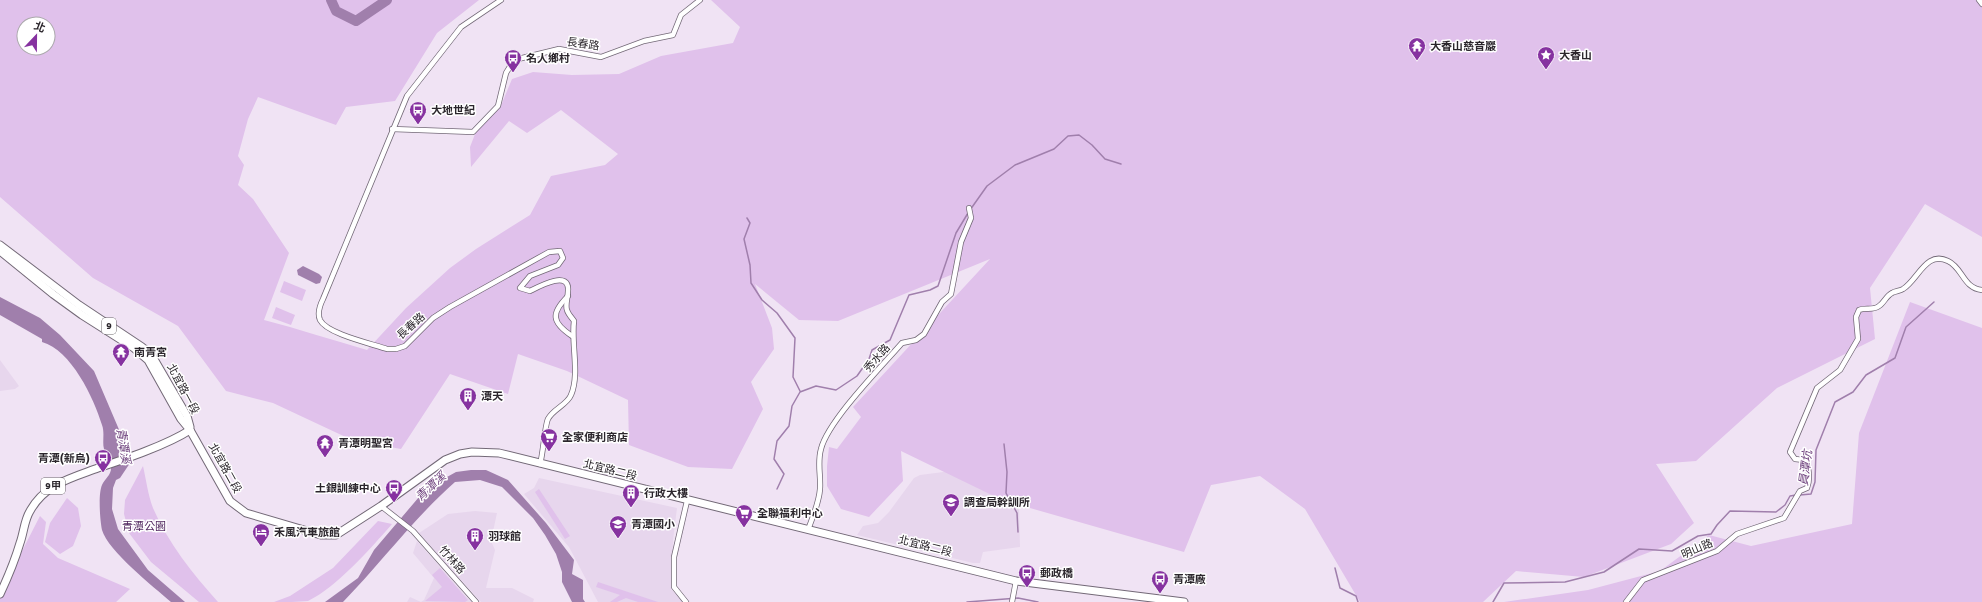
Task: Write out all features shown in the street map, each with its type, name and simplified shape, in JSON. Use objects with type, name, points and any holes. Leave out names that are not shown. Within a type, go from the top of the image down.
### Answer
[{"type":"main road","name":"北宜路一段","points":[[0,245],[79,305],[151,354],[187,416],[190,430]]},
{"type":"main road","name":"北宜路一段","points":[[0,251],[53,294],[82,315],[134,348],[148,360],[181,419],[190,430]]},
{"type":"main road","name":"北宜路二段","points":[[190,430],[230,501],[246,513],[321,535],[336,535],[381,506],[445,460],[460,454],[472,452],[499,453],[808,530],[1015,584],[1184,602]]},
{"type":"main road","name":"9甲","points":[[0,594],[16,556],[29,512],[37,500],[63,480],[145,450],[182,435],[190,430]]},
{"type":"street","name":"長春路","points":[[501,0],[461,27],[407,96],[320,305],[319,313],[320,320],[325,325],[363,341],[387,349],[396,349],[405,346],[433,318],[500,277],[555,250],[562,254],[562,258],[558,266],[530,276],[520,288],[530,291],[552,281],[562,281],[567,284],[568,296],[566,310],[574,321],[572,336],[575,378],[571,395],[556,408],[547,420],[540,464]]},
{"type":"street","name":"長春路","points":[[392,129],[473,132],[498,106],[506,73],[514,60],[559,49],[601,57],[644,41],[673,35],[681,15],[700,0]]},
{"type":"street","points":[[1979,0],[1982,4]]},
{"type":"street","name":"秀水路","points":[[808,530],[819,502],[820,487],[818,467],[824,438],[847,406],[902,343],[916,340],[924,334],[942,302],[951,294],[961,242],[971,218],[969,208]]},
{"type":"street","name":"明山路","points":[[1626,602],[1643,580],[1718,551],[1737,534],[1784,518],[1800,491],[1807,488],[1808,484],[1808,464],[1804,460],[1795,459],[1790,452],[1816,388],[1840,370],[1858,339],[1856,317],[1859,310],[1864,308],[1871,309],[1879,306],[1892,293],[1904,289],[1933,259],[1940,258],[1950,262],[1969,285],[1976,289],[1982,290]]},
{"type":"street","points":[[568,296],[556,308],[555,317],[564,330],[572,336]]},
{"type":"street","points":[[686,602],[674,587],[674,557],[687,501]]},
{"type":"street","name":"竹林路","points":[[381,506],[413,530],[476,602]]},
{"type":"street","points":[[1012,602],[1015,584]]},
{"type":"shaded area","points":[[0,360],[19,386],[15,389],[0,391]]},
{"type":"shaded area","name":"調查局幹訓所","points":[[951,471],[1008,493],[1019,510],[1020,547],[983,552],[980,563],[973,563],[857,535],[863,526],[878,523],[889,512],[914,478],[920,475]]},
{"type":"shaded area","name":"青潭國小","points":[[539,478],[677,508],[673,540],[671,589],[683,602],[598,602],[569,547],[524,494],[534,488]]},
{"type":"shaded area","points":[[475,511],[497,513],[491,541],[495,550],[486,588],[512,588],[534,599],[533,602],[481,602],[419,533],[448,514]]},
{"type":"shaded area","points":[[417,541],[471,602],[421,602],[424,600],[434,578],[413,553]]},
{"type":"shaded area","points":[[410,597],[421,602],[407,602]]},
{"type":"green space","points":[[0,0],[479,0],[437,33],[395,101],[346,107],[336,125],[258,97],[248,119],[238,156],[244,165],[238,185],[253,199],[289,253],[264,320],[367,350],[406,308],[450,268],[476,249],[530,215],[551,176],[605,165],[618,154],[561,110],[527,133],[509,121],[471,167],[470,147],[477,129],[500,108],[512,79],[533,72],[572,75],[619,74],[661,56],[733,43],[740,27],[711,0],[1982,0],[1982,237],[1925,204],[1870,288],[1875,339],[1777,388],[1696,461],[1656,464],[1694,523],[1671,544],[1584,577],[1516,571],[1483,602],[1360,602],[1305,509],[1260,476],[1211,485],[1184,552],[1002,500],[901,451],[903,481],[869,517],[841,509],[827,486],[829,447],[837,449],[861,417],[853,407],[990,259],[838,321],[799,320],[755,284],[772,328],[774,349],[751,382],[763,409],[732,469],[688,467],[629,445],[628,400],[567,371],[518,354],[508,394],[450,374],[401,449],[352,440],[273,403],[226,391],[178,326],[93,278],[0,197]]},
{"type":"green space","points":[[284,281],[306,290],[302,301],[280,292]]},
{"type":"green space","points":[[1910,302],[1982,328],[1982,602],[1504,602],[1588,590],[1660,571],[1709,535],[1751,546],[1852,524],[1859,433]]},
{"type":"green space","points":[[276,307],[295,315],[291,325],[272,318]]},
{"type":"green space","name":"青潭公園","points":[[143,466],[151,503],[166,534],[190,569],[218,602],[199,602],[151,562],[129,533],[124,514],[125,500]]},
{"type":"green space","points":[[539,489],[570,536],[565,539],[535,492]]},
{"type":"green space","points":[[67,498],[78,508],[81,526],[73,546],[60,554],[45,542],[50,523]]},
{"type":"green space","points":[[40,516],[46,522],[43,544],[58,558],[130,589],[116,602],[0,602],[0,594]]},
{"type":"green space","points":[[378,521],[392,524],[342,577],[319,595],[308,601],[274,602],[290,596],[333,568]]},
{"type":"green space","points":[[440,568],[468,600],[465,602],[425,601],[442,587],[432,575]]},
{"type":"green space","points":[[598,582],[658,602],[638,602],[626,598],[617,602],[610,602],[620,595],[596,587]]},
{"type":"water","points":[[303,266],[322,277],[320,283],[316,284],[298,275],[297,270]]},
{"type":"water","points":[[0,297],[40,318],[60,335],[94,371],[132,460],[120,478],[116,480],[113,488],[112,509],[118,529],[148,570],[185,602],[171,602],[132,568],[106,539],[101,526],[100,494],[102,485],[110,472],[111,466],[103,446],[103,428],[93,402],[80,376],[62,355],[53,347],[42,342],[42,339],[0,315]]},
{"type":"water","points":[[486,470],[508,480],[546,523],[574,560],[572,574],[583,580],[583,599],[585,602],[572,602],[562,582],[562,572],[556,554],[533,518],[502,487],[480,480],[455,482],[426,510],[343,602],[325,602],[358,578],[374,550],[419,497],[456,472]]},
{"type":"waterway","points":[[331,0],[336,11],[356,21],[387,0]]},
{"type":"waterway","points":[[970,210],[987,186],[1015,165],[1054,149],[1068,136],[1079,135],[1092,145],[1105,159],[1121,164]]},
{"type":"waterway","points":[[777,489],[784,474],[774,459],[777,441],[789,426],[792,406],[800,392],[816,386],[836,390],[857,376],[869,359],[872,350],[890,340],[909,295],[930,290],[938,286],[956,233],[968,213]]},
{"type":"waterway","points":[[747,218],[750,223],[744,239],[750,265],[751,283],[762,300],[777,313],[795,338],[793,377],[800,391]]},
{"type":"waterway","name":"員潭坑","points":[[1800,495],[1811,494],[1815,482],[1816,450],[1835,402],[1853,392],[1866,375],[1895,358],[1906,327],[1934,302]]},
{"type":"waterway","points":[[1004,444],[1007,472],[1006,493],[1017,513],[1018,532]]},
{"type":"waterway","name":"員潭坑","points":[[1493,602],[1504,583],[1565,582],[1604,572],[1639,549],[1672,551],[1698,536],[1711,534],[1730,511],[1776,512],[1785,505],[1790,496],[1796,495]]},
{"type":"waterway","name":"員潭坑","points":[[1335,568],[1340,588],[1356,596],[1358,602]]},
{"type":"waterway","name":"青潭溪","points":[[967,602],[1018,598],[1038,602]]},
{"type":"place","name":"大香山慈音巖","points":[[1417,61]]},
{"type":"place","name":"大香山","points":[[1546,70]]},
{"type":"place","name":"名人鄉村","points":[[513,73]]},
{"type":"place","name":"大地世紀","points":[[418,125]]},
{"type":"place","name":"南青宮","points":[[121,367]]},
{"type":"place","name":"潭天","points":[[468,411]]},
{"type":"place","name":"全家便利商店","points":[[549,452]]},
{"type":"place","name":"青潭明聖宮","points":[[325,458]]},
{"type":"place","name":"青潭(新烏)","points":[[103,473]]},
{"type":"place","name":"土銀訓練中心","points":[[394,503]]},
{"type":"place","name":"行政大樓","points":[[631,508]]},
{"type":"place","name":"調查局幹訓所","points":[[951,517]]},
{"type":"place","name":"全聯福利中心","points":[[744,528]]},
{"type":"place","name":"青潭國小","points":[[618,539]]},
{"type":"place","name":"禾風汽車旅館","points":[[261,547]]},
{"type":"place","name":"羽球館","points":[[475,551]]},
{"type":"place","name":"郵政橋","points":[[1027,588]]},
{"type":"place","name":"青潭廠","points":[[1160,594]]}]
